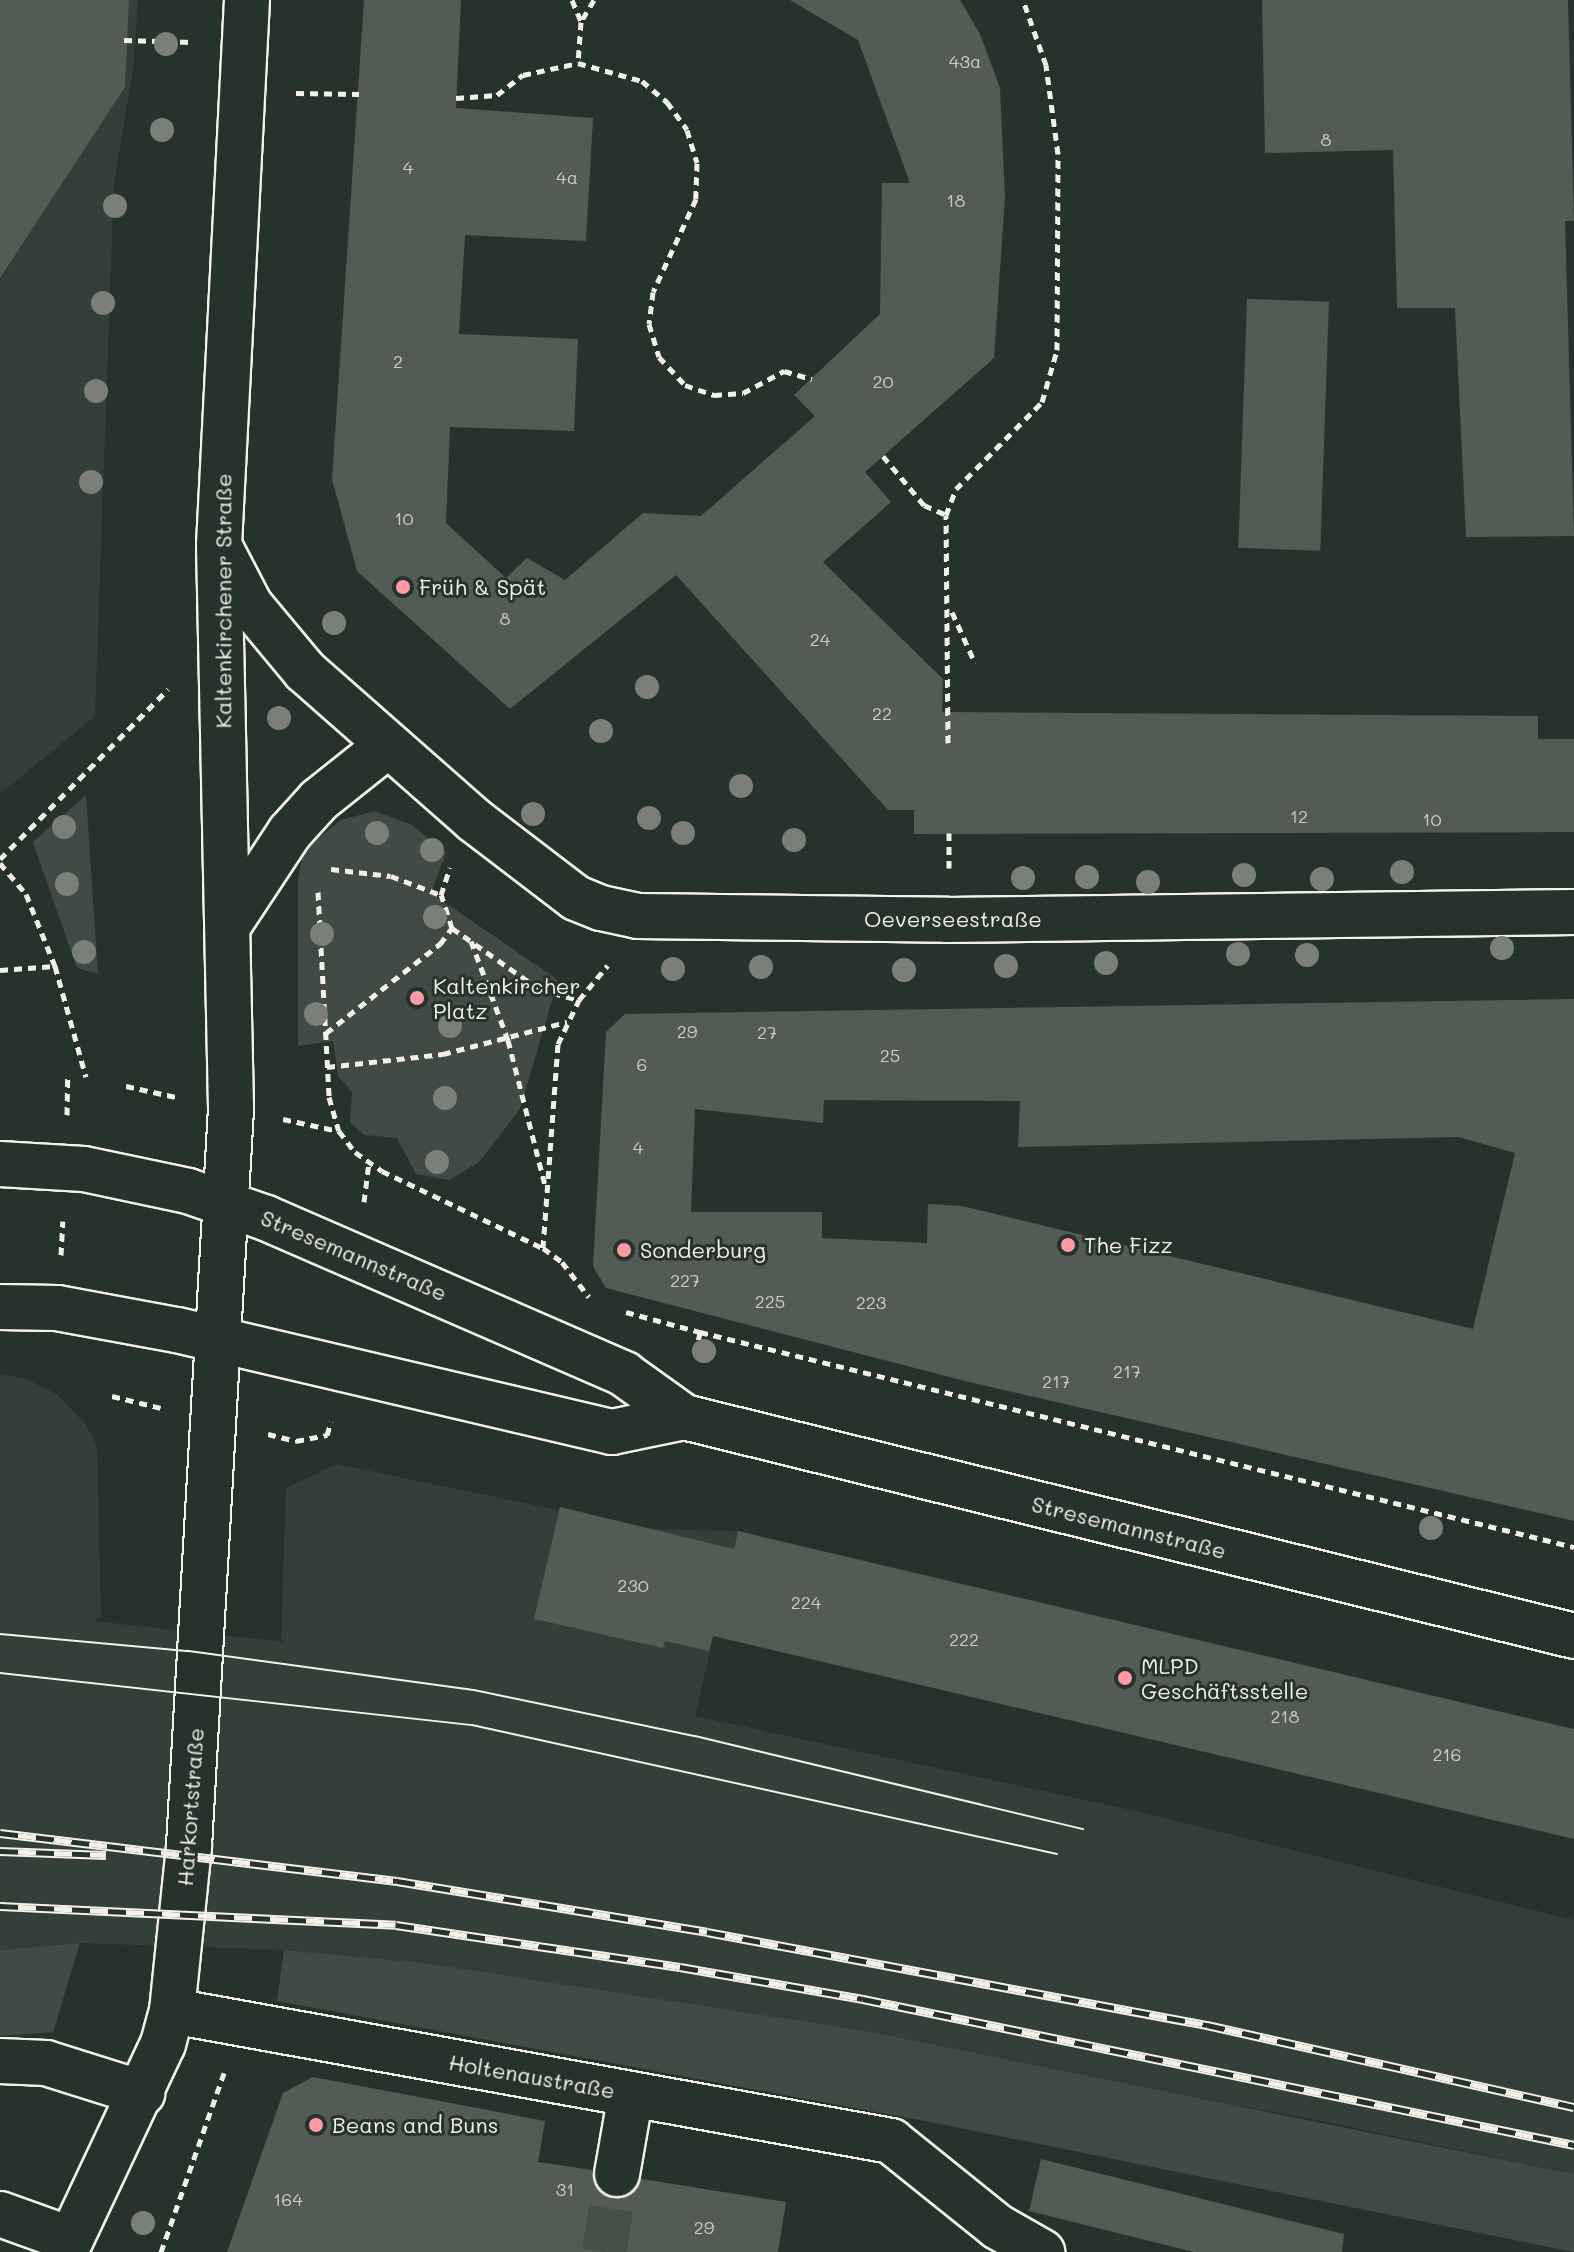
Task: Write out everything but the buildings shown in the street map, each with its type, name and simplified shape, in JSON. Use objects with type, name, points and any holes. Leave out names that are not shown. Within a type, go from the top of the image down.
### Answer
[{"type":"street","name":"Kaltenkirchener Straße","points":[[226,1203],[231,1108],[219,545],[247,0]]},
{"type":"street","name":"Oeverseestraße","points":[[219,545],[272,634],[387,746],[576,898],[638,916],[973,920],[1574,912]]},
{"type":"street","points":[[228,926],[259,872],[319,800],[387,746]]},
{"type":"street","name":"Stresemannstraße","points":[[0,1164],[84,1169],[226,1203],[611,1367],[684,1417],[1574,1636]]},
{"type":"street","name":"Harkortstraße","points":[[68,2246],[142,2093],[172,2011],[189,1846],[226,1203]]},
{"type":"street","name":"Stresemannstraße","points":[[0,1307],[57,1308],[216,1338],[612,1432],[684,1417]]},
{"type":"street","name":"Holtenaustraße","points":[[172,2011],[891,2141],[998,2227],[1042,2252]]},
{"type":"street","points":[[0,2061],[46,2063],[142,2093]]},
{"type":"street","points":[[617,2174],[631,2094]]},
{"type":"street","points":[[0,2214],[68,2246]]},
{"type":"path","points":[[572,0],[581,22]]},
{"type":"path","points":[[578,63],[581,22],[594,0]]},
{"type":"path","points":[[948,743],[950,608],[946,515],[956,489],[1042,402],[1057,350],[1058,154],[1046,65],[1023,0]]},
{"type":"path","points":[[124,40],[245,45]]},
{"type":"path","points":[[456,98],[497,95],[523,75],[578,63],[642,81],[667,102],[687,130],[697,163],[696,199],[653,292],[649,324],[659,357],[685,385],[714,395],[743,393],[784,371],[812,379]]},
{"type":"path","points":[[883,456],[924,505],[946,515]]},
{"type":"path","points":[[950,608],[975,663]]},
{"type":"path","points":[[86,1077],[55,966],[26,894],[0,861],[220,636]]},
{"type":"path","points":[[319,800],[317,869],[364,871],[421,886],[441,895],[452,928],[539,989],[579,1000]]},
{"type":"path","points":[[318,884],[327,1067],[339,1131]]},
{"type":"path","points":[[543,1248],[554,1074],[568,1022],[579,1000],[638,916]]},
{"type":"path","points":[[326,1033],[440,944],[452,928]]},
{"type":"path","points":[[471,941],[508,1040],[547,1195]]},
{"type":"path","points":[[0,970],[55,966]]},
{"type":"path","points":[[327,1067],[443,1054],[508,1040],[568,1022]]},
{"type":"path","points":[[67,1111],[68,1076]]},
{"type":"path","points":[[318,1126],[339,1131],[369,1162],[543,1248],[562,1262],[594,1303]]},
{"type":"path","points":[[366,1190],[369,1162]]},
{"type":"path","points":[[609,1307],[1574,1547]]},
{"type":"path","points":[[684,1417],[700,1332]]},
{"type":"path","points":[[265,1434],[296,1441],[327,1435]]},
{"type":"path","points":[[161,2252],[242,2023]]},
{"type":"shaded area","points":[[0,0],[138,0],[134,63],[114,183],[95,716],[0,794]]},
{"type":"shaded area","points":[[86,795],[98,974],[77,968],[33,842]]},
{"type":"shaded area","points":[[375,811],[412,825],[446,853],[431,893],[558,980],[520,1109],[479,1162],[449,1180],[416,1174],[397,1138],[364,1135],[350,1122],[352,1092],[338,1076],[333,1041],[298,1046],[298,880],[304,849],[341,820]]},
{"type":"shaded area","points":[[0,1374],[24,1378],[58,1395],[86,1425],[97,1446],[101,1617],[93,1621],[286,1642],[281,1640],[286,1488],[336,1464],[650,1529],[738,1531],[695,1716],[1136,1811],[1574,1920],[1574,2174],[1307,2118],[424,1963],[284,1950],[80,1943],[0,1950]]},
{"type":"shaded area","points":[[80,1943],[53,2032],[0,2036],[0,1950]]},
{"type":"shaded area","points":[[284,1950],[424,1963],[865,2031],[1574,2174],[1574,2252],[930,2122],[277,2001]]},
{"type":"tunnel","points":[[604,2252],[617,2174]]},
{"type":"tram line","points":[[0,1634],[188,1651],[474,1690],[695,1736],[1083,1829]]},
{"type":"tram line","points":[[0,1673],[472,1725],[1057,1854]]},
{"type":"railway","points":[[0,1833],[397,1881],[707,1932],[1207,2025],[1574,2107]]},
{"type":"railway","points":[[0,1851],[106,1855]]},
{"type":"railway","points":[[0,1906],[396,1925],[680,1967],[863,1999],[1574,2145]]},
{"type":"place","name":"Früh & Spät","points":[[403,587]]},
{"type":"place","name":"Kaltenkircher Platz","points":[[417,998]]},
{"type":"place","name":"The Fizz","points":[[1068,1245]]},
{"type":"place","name":"Sonderburg","points":[[624,1250]]},
{"type":"place","name":"MLPD Geschäftsstelle","points":[[1125,1678]]},
{"type":"place","name":"Beans and Buns","points":[[316,2125]]}]
